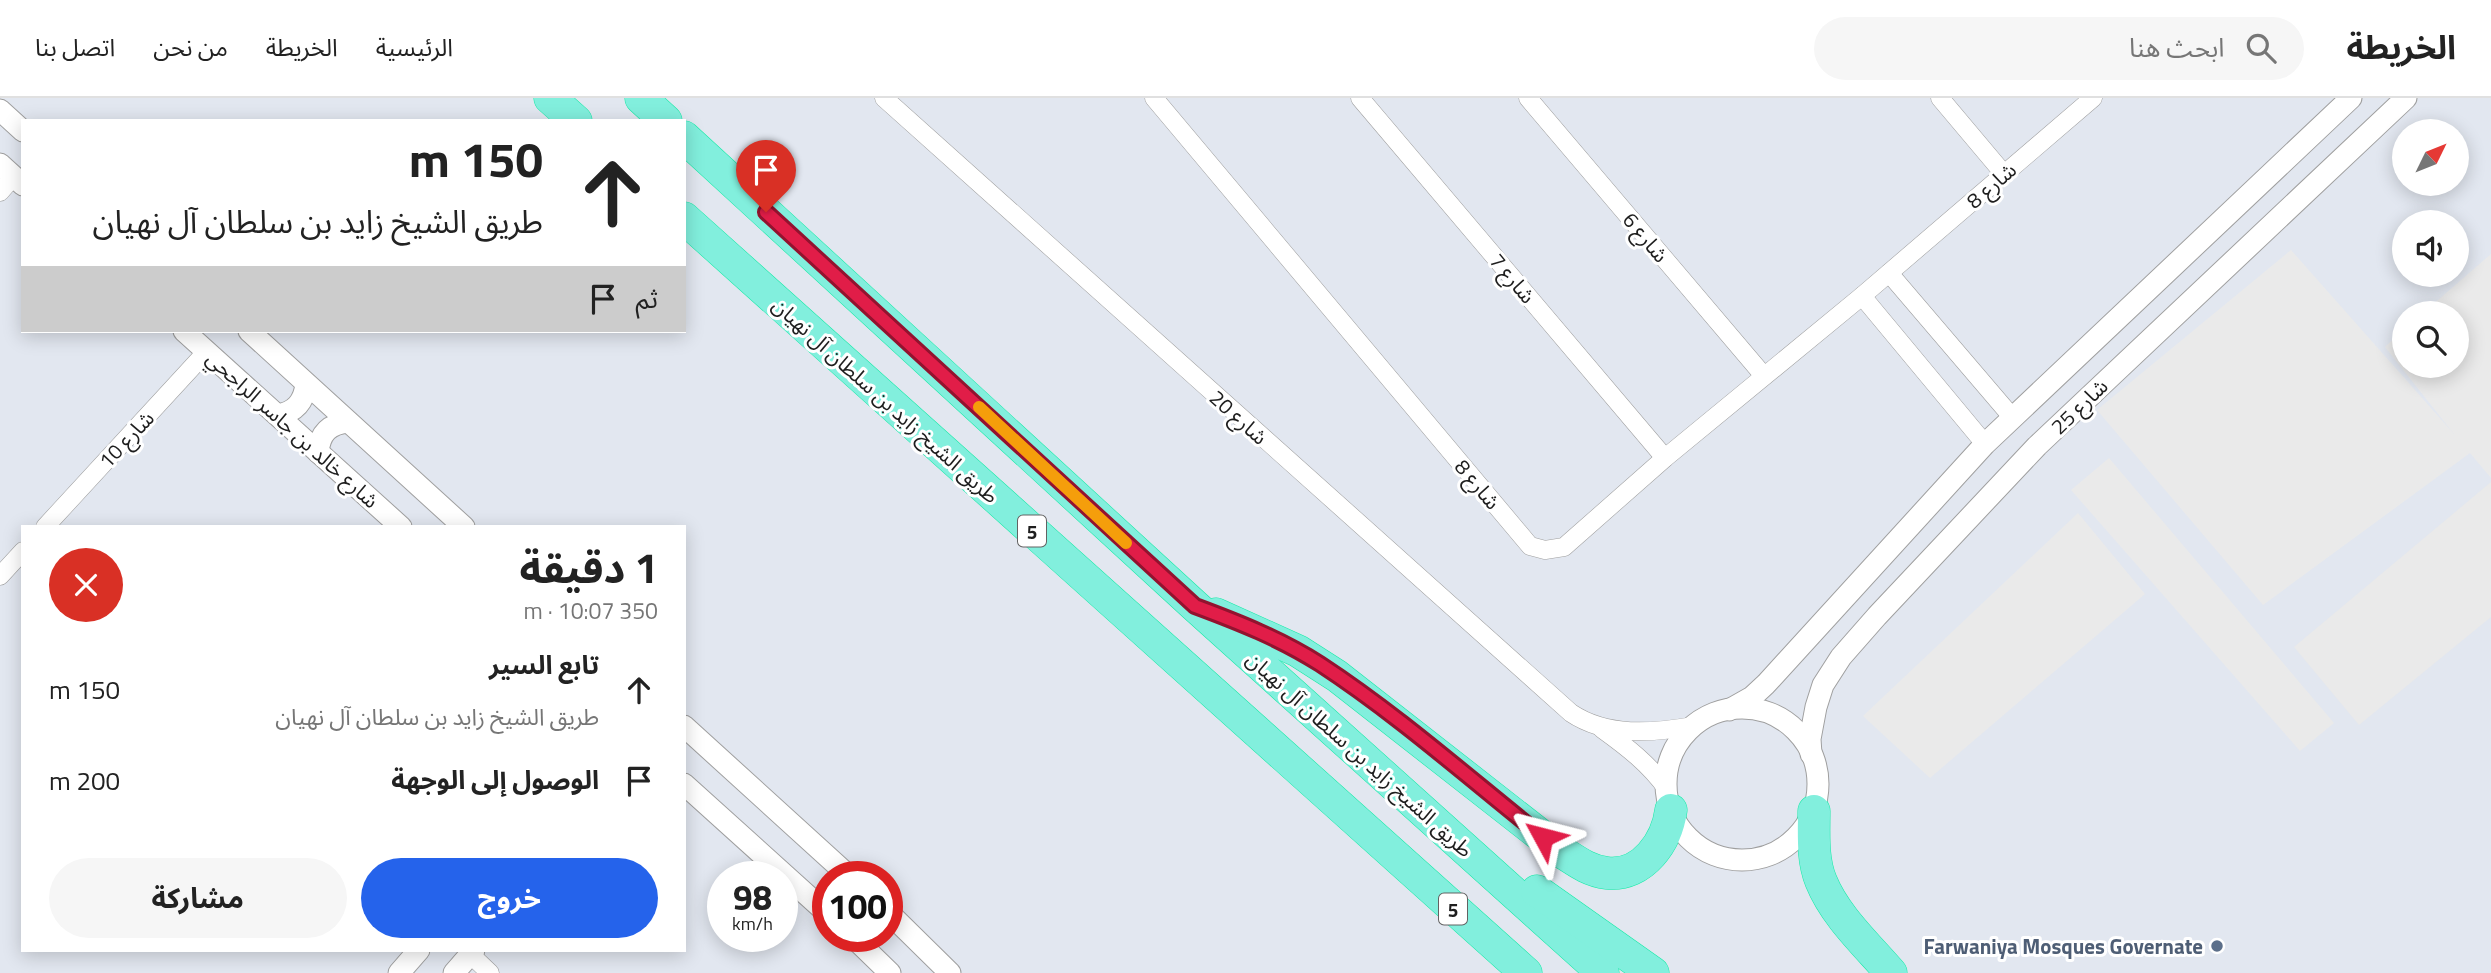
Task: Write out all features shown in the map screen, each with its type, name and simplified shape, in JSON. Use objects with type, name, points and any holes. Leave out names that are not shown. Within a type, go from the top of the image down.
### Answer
[{"type":"highway","points":[[550,98],[574,119]]},
{"type":"highway","points":[[641,98],[664,119]]},
{"type":"highway","name":"طريق الشيخ زايد بن سلطان آل نهيان","points":[[686,140],[1195,606],[1603,973]]},
{"type":"highway","name":"طريق الشيخ زايد بن سلطان آل نهيان","points":[[686,220],[1526,973]]},
{"type":"highway","points":[[1195,606],[1270,637],[1319,664],[1390,715],[1562,852],[1590,869],[1625,872],[1644,860],[1663,840],[1669,826],[1669,799]]},
{"type":"highway","points":[[1415,805],[1653,973]]},
{"type":"highway","points":[[1814,811],[1815,857],[1826,892],[1844,918],[1891,973]]},
{"type":"highway","points":[[1380,844],[1494,973]]},
{"type":"street","name":"شارع 20","points":[[884,98],[1555,701],[1581,720],[1600,727],[1642,732],[1693,726]]},
{"type":"street","name":"شارع 8","points":[[1154,98],[1530,546],[1545,550],[1564,547],[1665,458],[1862,296],[2093,98]]},
{"type":"street","name":"شارع 7","points":[[1360,98],[1665,458]]},
{"type":"street","name":"شارع 6","points":[[1528,98],[1765,376]]},
{"type":"street","points":[[1940,98],[2004,174]]},
{"type":"street","name":"شارع 25","points":[[1729,709],[1752,697],[1766,684],[2012,417],[2351,98]]},
{"type":"street","name":"شارع 25","points":[[1811,754],[1810,739],[1823,685],[1841,657],[1877,616],[2037,446],[2406,98]]},
{"type":"street","points":[[0,110],[21,129]]},
{"type":"street","points":[[1889,273],[2012,417]]},
{"type":"street","points":[[1862,296],[1985,444]]},
{"type":"street","name":"شارع خالد بن جاسر الراجحي","points":[[186,333],[399,525]]},
{"type":"street","name":"شارع خالد بن جاسر الراجحي","points":[[251,333],[462,525]]},
{"type":"street","name":"شارع 10","points":[[47,525],[207,351]]},
{"type":"street","points":[[278,415],[287,413],[301,402],[306,384]]},
{"type":"street","points":[[318,452],[323,434],[330,427],[348,422]]},
{"type":"street","points":[[0,576],[21,553]]},
{"type":"street","points":[[1729,709],[1755,710],[1780,719],[1800,736],[1811,754],[1817,771],[1818,785],[1814,811],[1791,843],[1768,856],[1742,860],[1716,856],[1704,850],[1684,833],[1669,799],[1671,758],[1684,735],[1704,718],[1729,709]]},
{"type":"street","name":"شارع 20","points":[[1600,727],[1640,757],[1655,772],[1669,799]]},
{"type":"street","points":[[686,728],[832,861]]},
{"type":"street","points":[[686,786],[812,900]]},
{"type":"street","points":[[903,927],[950,973]]},
{"type":"street","points":[[399,973],[417,952]]},
{"type":"street","points":[[454,973],[472,952],[490,973]]},
{"type":"street","points":[[868,952],[890,973]]},
{"type":"shaded area","points":[[2291,250],[2392,364],[2392,378],[2404,378],[2454,434],[2410,378],[2469,378],[2469,301],[2437,301],[2453,287],[2469,287],[2469,273],[2491,254],[2491,478],[2470,453],[2263,605],[2097,410]]},
{"type":"shaded area","points":[[2392,340],[2392,356],[2385,347]]},
{"type":"shaded area","points":[[2109,458],[2334,723],[2300,751],[2071,490]]},
{"type":"shaded area","points":[[2491,482],[2491,617],[2359,725],[2294,647]]},
{"type":"shaded area","points":[[2078,513],[2145,594],[1930,778],[1863,716]]},
{"type":"slow traffic","points":[[979,407],[1126,543]]},
{"type":"place","name":"Farwaniya Mosques Governate","points":[[2217,946]]},
{"type":"route","points":[[766,212],[1195,606],[1270,637],[1319,664],[1390,715],[1543,837]]}]
